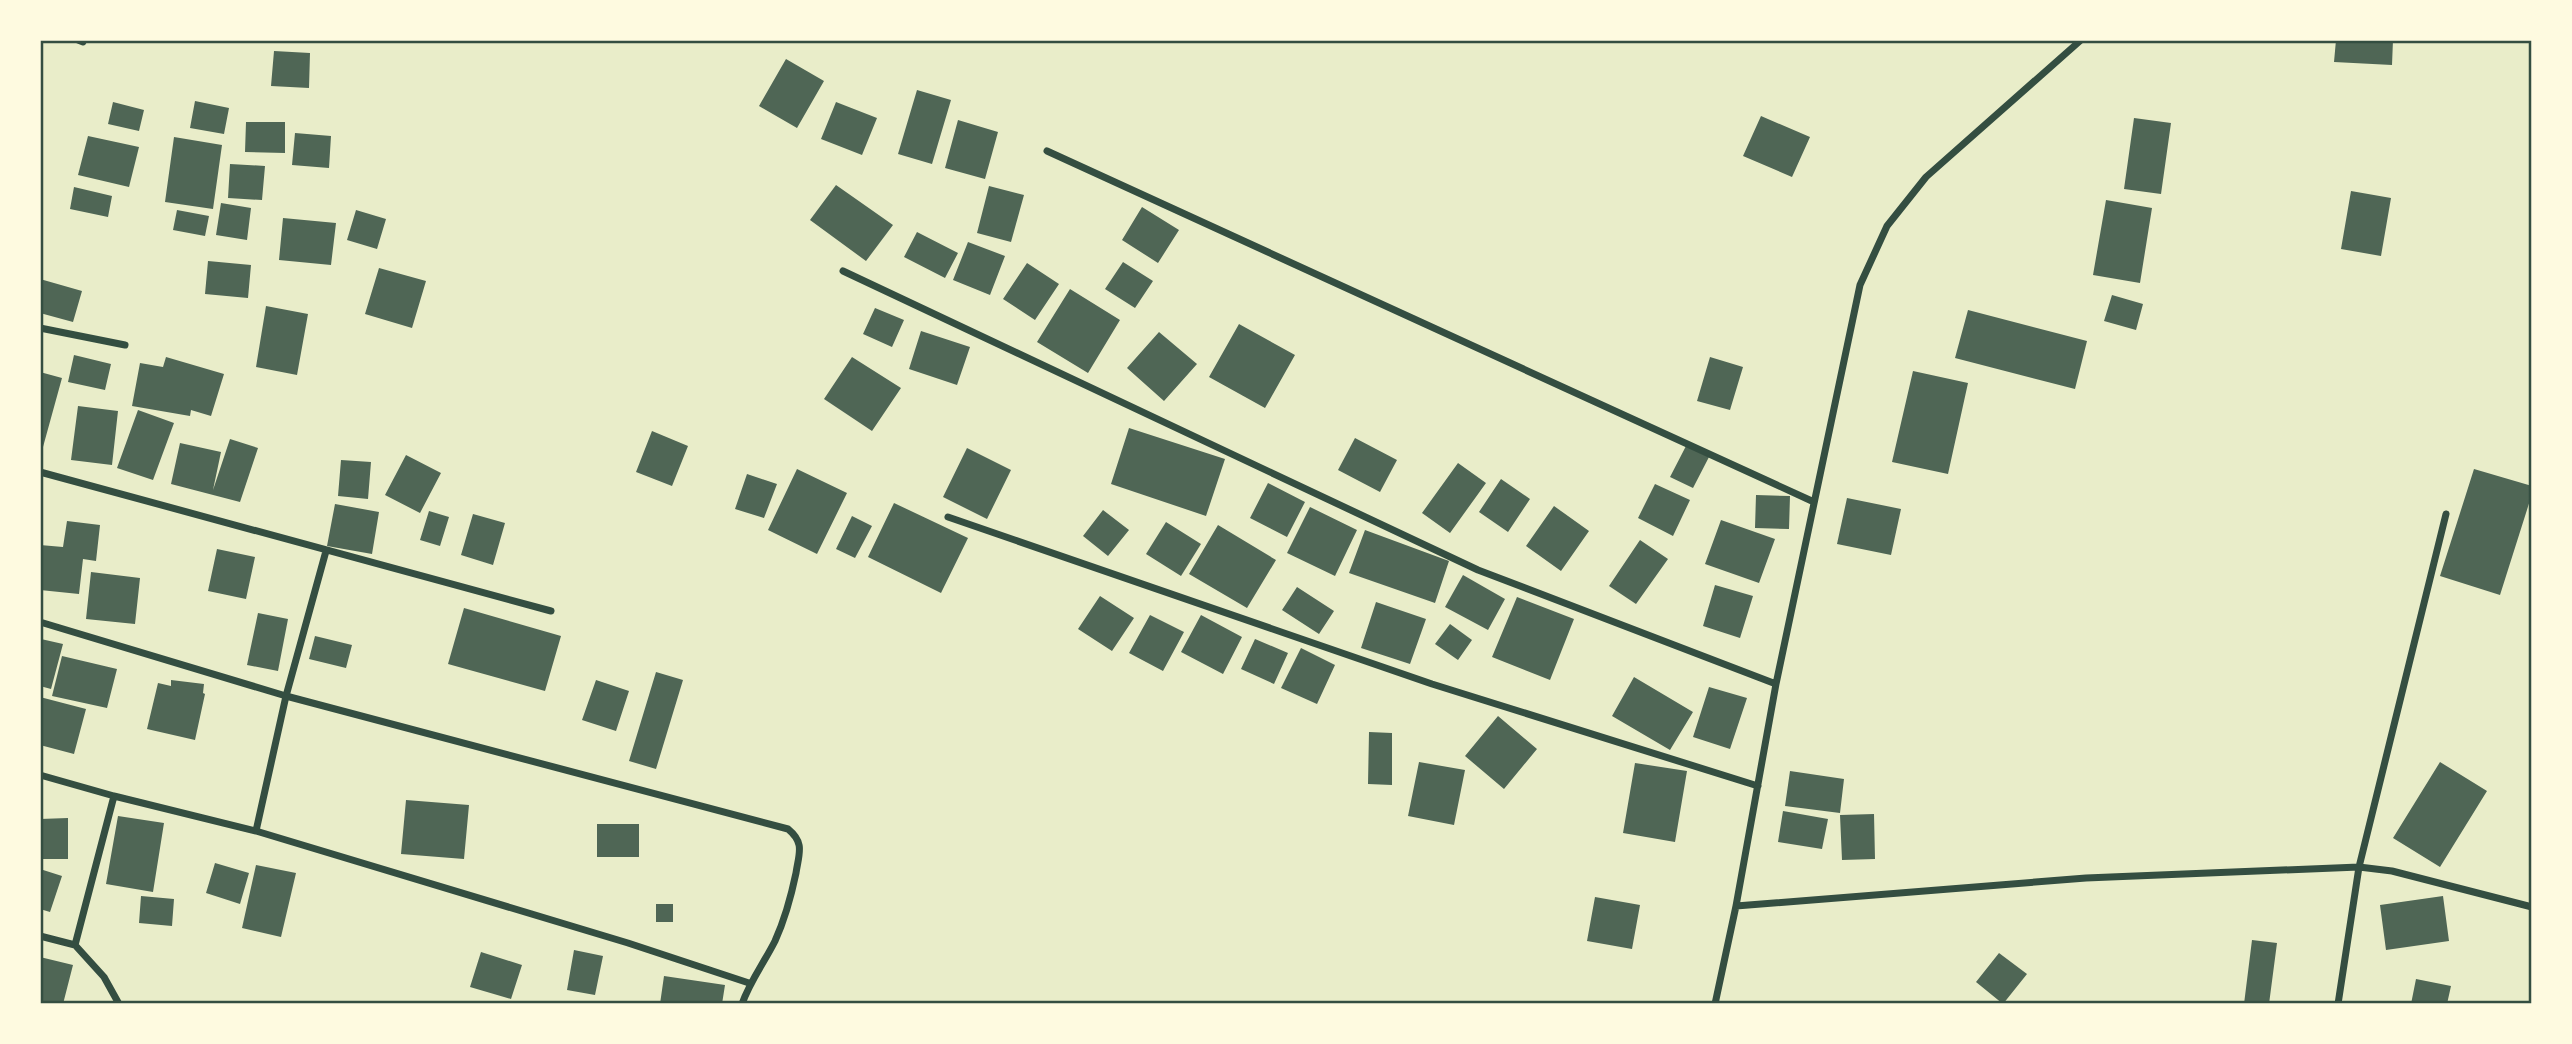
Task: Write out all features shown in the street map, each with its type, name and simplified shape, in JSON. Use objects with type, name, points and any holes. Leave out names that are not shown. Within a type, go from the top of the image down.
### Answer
[{"type":"street","points":[[1715,1004],[1736,906],[1776,684],[1860,285],[1887,226],[1926,177],[2081,40]]},
{"type":"street","points":[[1048,152],[1814,502]]},
{"type":"street","points":[[844,271],[1478,570],[1776,684]]},
{"type":"street","points":[[40,328],[124,345]]},
{"type":"street","points":[[40,472],[551,611]]},
{"type":"street","points":[[2338,1004],[2359,867],[2446,514]]},
{"type":"street","points":[[948,517],[1432,684],[1758,786]]},
{"type":"street","points":[[256,831],[286,696],[326,551]]},
{"type":"street","points":[[40,622],[286,696],[788,829],[798,837],[800,848],[790,902],[775,942],[749,983],[742,1004]]},
{"type":"street","points":[[40,775],[256,831],[628,943],[749,983]]},
{"type":"street","points":[[75,945],[114,796]]},
{"type":"street","points":[[1736,906],[2086,878],[2359,867],[2392,871],[2532,907]]},
{"type":"street","points":[[40,936],[75,945],[104,977],[119,1004]]},
{"type":"building","points":[[2336,40],[2393,40],[2392,65],[2334,62]]},
{"type":"building","points":[[274,51],[310,53],[309,88],[271,86]]},
{"type":"building","points":[[786,59],[824,81],[797,128],[759,106]]},
{"type":"building","points":[[917,90],[951,100],[932,164],[898,154]]},
{"type":"building","points":[[195,101],[229,108],[224,134],[190,128]]},
{"type":"building","points":[[113,102],[144,110],[139,131],[108,124]]},
{"type":"building","points":[[836,102],[877,118],[862,155],[821,139]]},
{"type":"building","points":[[1761,116],[1810,137],[1792,177],[1743,156]]},
{"type":"building","points":[[2134,118],[2171,123],[2161,194],[2124,189]]},
{"type":"building","points":[[958,120],[998,132],[985,179],[945,168]]},
{"type":"building","points":[[246,122],[285,122],[285,153],[245,152]]},
{"type":"building","points":[[295,133],[331,136],[329,168],[292,165]]},
{"type":"building","points":[[88,136],[139,147],[129,187],[78,175]]},
{"type":"building","points":[[174,137],[222,145],[213,209],[165,202]]},
{"type":"building","points":[[230,164],[265,166],[262,200],[228,198]]},
{"type":"building","points":[[836,185],[893,225],[866,261],[810,220]]},
{"type":"building","points":[[989,186],[1024,195],[1011,242],[977,233]]},
{"type":"building","points":[[74,187],[112,196],[108,217],[70,209]]},
{"type":"building","points":[[2351,191],[2391,198],[2381,256],[2341,249]]},
{"type":"building","points":[[2106,200],[2152,208],[2140,283],[2093,275]]},
{"type":"building","points":[[221,203],[251,208],[247,240],[216,235]]},
{"type":"building","points":[[1142,207],[1179,230],[1158,263],[1122,240]]},
{"type":"building","points":[[177,210],[209,216],[205,236],[173,230]]},
{"type":"building","points":[[356,210],[386,219],[377,249],[347,240]]},
{"type":"building","points":[[283,218],[336,223],[331,265],[279,260]]},
{"type":"building","points":[[917,232],[958,253],[945,278],[904,257]]},
{"type":"building","points":[[968,242],[1005,256],[990,295],[953,280]]},
{"type":"building","points":[[208,261],[251,265],[248,298],[205,294]]},
{"type":"building","points":[[1123,262],[1153,281],[1135,308],[1105,289]]},
{"type":"building","points":[[1027,263],[1059,284],[1035,320],[1003,299]]},
{"type":"building","points":[[379,268],[426,281],[412,328],[365,314]]},
{"type":"building","points":[[40,279],[82,291],[73,322],[40,313]]},
{"type":"building","points":[[1070,289],[1120,320],[1088,373],[1037,342]]},
{"type":"building","points":[[2112,295],[2143,304],[2136,330],[2104,321]]},
{"type":"building","points":[[266,306],[308,314],[297,375],[256,367]]},
{"type":"building","points":[[875,308],[904,320],[892,347],[863,334]]},
{"type":"building","points":[[1968,310],[2087,341],[2075,389],[1955,358]]},
{"type":"building","points":[[1239,324],[1295,355],[1265,408],[1209,377]]},
{"type":"building","points":[[921,331],[970,347],[957,385],[909,369]]},
{"type":"building","points":[[1159,332],[1197,364],[1164,401],[1127,368]]},
{"type":"building","points":[[74,355],[111,364],[105,390],[68,382]]},
{"type":"building","points":[[166,357],[224,374],[211,416],[191,410],[190,416],[132,406],[140,363],[163,367]]},
{"type":"building","points":[[852,357],[901,388],[872,431],[824,399]]},
{"type":"building","points":[[1710,357],[1743,367],[1730,410],[1697,401]]},
{"type":"building","points":[[1913,371],[1968,383],[1948,474],[1892,462]]},
{"type":"building","points":[[40,372],[62,378],[43,447],[40,446]]},
{"type":"building","points":[[78,406],[118,411],[112,465],[71,460]]},
{"type":"building","points":[[138,410],[174,423],[153,480],[117,468]]},
{"type":"building","points":[[1129,428],[1225,459],[1206,516],[1111,484]]},
{"type":"building","points":[[652,431],[688,446],[672,486],[636,472]]},
{"type":"building","points":[[1355,438],[1397,460],[1380,492],[1338,470]]},
{"type":"building","points":[[230,439],[258,448],[240,502],[171,484],[180,443],[221,452],[213,490]]},
{"type":"building","points":[[1686,446],[1709,457],[1693,488],[1670,477]]},
{"type":"building","points":[[967,448],[1011,470],[987,519],[943,497]]},
{"type":"building","points":[[406,455],[441,473],[420,513],[385,495]]},
{"type":"building","points":[[341,460],[371,462],[368,499],[338,496]]},
{"type":"building","points":[[1458,463],[1486,483],[1450,533],[1422,513]]},
{"type":"building","points":[[797,469],[847,493],[817,554],[768,530]]},
{"type":"building","points":[[2474,469],[2532,486],[2532,494],[2500,595],[2440,576]]},
{"type":"building","points":[[747,474],[777,484],[764,518],[735,509]]},
{"type":"building","points":[[1501,479],[1530,499],[1508,532],[1479,512]]},
{"type":"building","points":[[1268,483],[1305,502],[1287,537],[1250,518]]},
{"type":"building","points":[[1655,484],[1690,500],[1673,536],[1638,518]]},
{"type":"building","points":[[1756,495],[1790,496],[1789,529],[1755,528]]},
{"type":"building","points":[[1847,498],[1901,509],[1891,555],[1837,544]]},
{"type":"building","points":[[894,503],[968,538],[941,593],[868,557]]},
{"type":"building","points":[[335,504],[379,512],[372,554],[327,546]]},
{"type":"building","points":[[1554,506],[1589,531],[1561,571],[1526,546]]},
{"type":"building","points":[[1310,507],[1357,530],[1335,576],[1287,553]]},
{"type":"building","points":[[1103,510],[1129,530],[1108,556],[1083,536]]},
{"type":"building","points":[[429,511],[449,517],[440,546],[420,540]]},
{"type":"building","points":[[473,514],[505,523],[493,565],[461,555]]},
{"type":"building","points":[[852,516],[872,526],[855,558],[836,549]]},
{"type":"building","points":[[1721,520],[1775,539],[1759,583],[1705,564]]},
{"type":"building","points":[[67,521],[100,525],[96,561],[83,559],[79,594],[40,590],[40,545],[63,547]]},
{"type":"building","points":[[1166,522],[1201,544],[1181,576],[1146,554]]},
{"type":"building","points":[[1218,525],[1276,560],[1247,608],[1189,574]]},
{"type":"building","points":[[1365,530],[1449,561],[1435,603],[1349,573]]},
{"type":"building","points":[[1640,540],[1668,559],[1636,604],[1609,586]]},
{"type":"building","points":[[217,549],[255,557],[246,599],[208,591]]},
{"type":"building","points":[[91,572],[140,578],[135,624],[86,619]]},
{"type":"building","points":[[1463,575],[1505,599],[1488,630],[1445,607]]},
{"type":"building","points":[[1715,585],[1753,596],[1740,638],[1703,626]]},
{"type":"building","points":[[1297,587],[1334,611],[1319,634],[1282,610]]},
{"type":"building","points":[[1100,596],[1134,618],[1112,651],[1078,629]]},
{"type":"building","points":[[1517,597],[1574,619],[1550,680],[1492,657]]},
{"type":"building","points":[[1376,602],[1426,619],[1410,664],[1361,648]]},
{"type":"building","points":[[464,608],[561,636],[545,691],[448,664]]},
{"type":"building","points":[[258,613],[288,619],[278,671],[247,665]]},
{"type":"building","points":[[1150,615],[1184,632],[1163,671],[1129,653]]},
{"type":"building","points":[[1201,615],[1242,637],[1223,674],[1181,652]]},
{"type":"building","points":[[1450,624],[1472,640],[1458,660],[1435,644]]},
{"type":"building","points":[[315,636],[352,645],[346,668],[309,659]]},
{"type":"building","points":[[41,639],[63,644],[51,689],[40,686]]},
{"type":"building","points":[[1255,639],[1288,653],[1274,684],[1241,669]]},
{"type":"building","points":[[1301,648],[1335,665],[1317,704],[1281,688]]},
{"type":"building","points":[[62,656],[117,669],[107,708],[52,696]]},
{"type":"building","points":[[656,672],[683,680],[656,769],[629,761]]},
{"type":"building","points":[[1634,677],[1693,712],[1670,750],[1612,716]]},
{"type":"building","points":[[171,680],[204,684],[205,694],[195,740],[147,729],[158,683],[171,686]]},
{"type":"building","points":[[596,680],[629,691],[616,731],[582,720]]},
{"type":"building","points":[[1709,687],[1747,698],[1730,749],[1693,737]]},
{"type":"building","points":[[40,697],[86,709],[74,754],[40,745]]},
{"type":"building","points":[[1498,716],[1537,749],[1504,789],[1465,756]]},
{"type":"building","points":[[1369,732],[1392,733],[1392,785],[1368,784]]},
{"type":"building","points":[[1419,762],[1465,770],[1454,825],[1408,816]]},
{"type":"building","points":[[2440,762],[2487,791],[2440,867],[2393,838]]},
{"type":"building","points":[[1635,763],[1687,771],[1675,842],[1623,833]]},
{"type":"building","points":[[1790,771],[1844,779],[1840,813],[1785,806]]},
{"type":"building","points":[[406,800],[469,805],[464,859],[401,854]]},
{"type":"building","points":[[1783,811],[1828,819],[1822,849],[1778,842]]},
{"type":"building","points":[[1874,814],[1875,859],[1842,860],[1840,815]]},
{"type":"building","points":[[118,816],[164,823],[153,892],[106,884]]},
{"type":"building","points":[[68,818],[68,859],[40,859],[40,819]]},
{"type":"building","points":[[597,824],[639,824],[639,857],[597,857]]},
{"type":"building","points":[[215,863],[249,873],[240,904],[206,893]]},
{"type":"building","points":[[256,865],[296,873],[281,937],[242,928]]},
{"type":"building","points":[[40,869],[62,876],[50,912],[40,909]]},
{"type":"building","points":[[141,896],[174,899],[172,926],[139,923]]},
{"type":"building","points":[[2443,896],[2449,941],[2386,950],[2380,905]]},
{"type":"building","points":[[1595,897],[1640,905],[1632,949],[1587,941]]},
{"type":"building","points":[[656,904],[673,904],[673,922],[656,922]]},
{"type":"building","points":[[2252,940],[2277,943],[2269,1004],[2244,1004]]},
{"type":"building","points":[[574,950],[603,956],[595,995],[567,990]]},
{"type":"building","points":[[481,952],[522,965],[511,999],[470,987]]},
{"type":"building","points":[[1999,953],[2027,974],[2003,1004],[1976,982]]},
{"type":"building","points":[[40,957],[73,965],[63,1004],[40,1004]]},
{"type":"building","points":[[664,976],[725,985],[722,1004],[660,1004]]},
{"type":"building","points":[[2416,979],[2451,986],[2447,1004],[2411,1004]]}]
